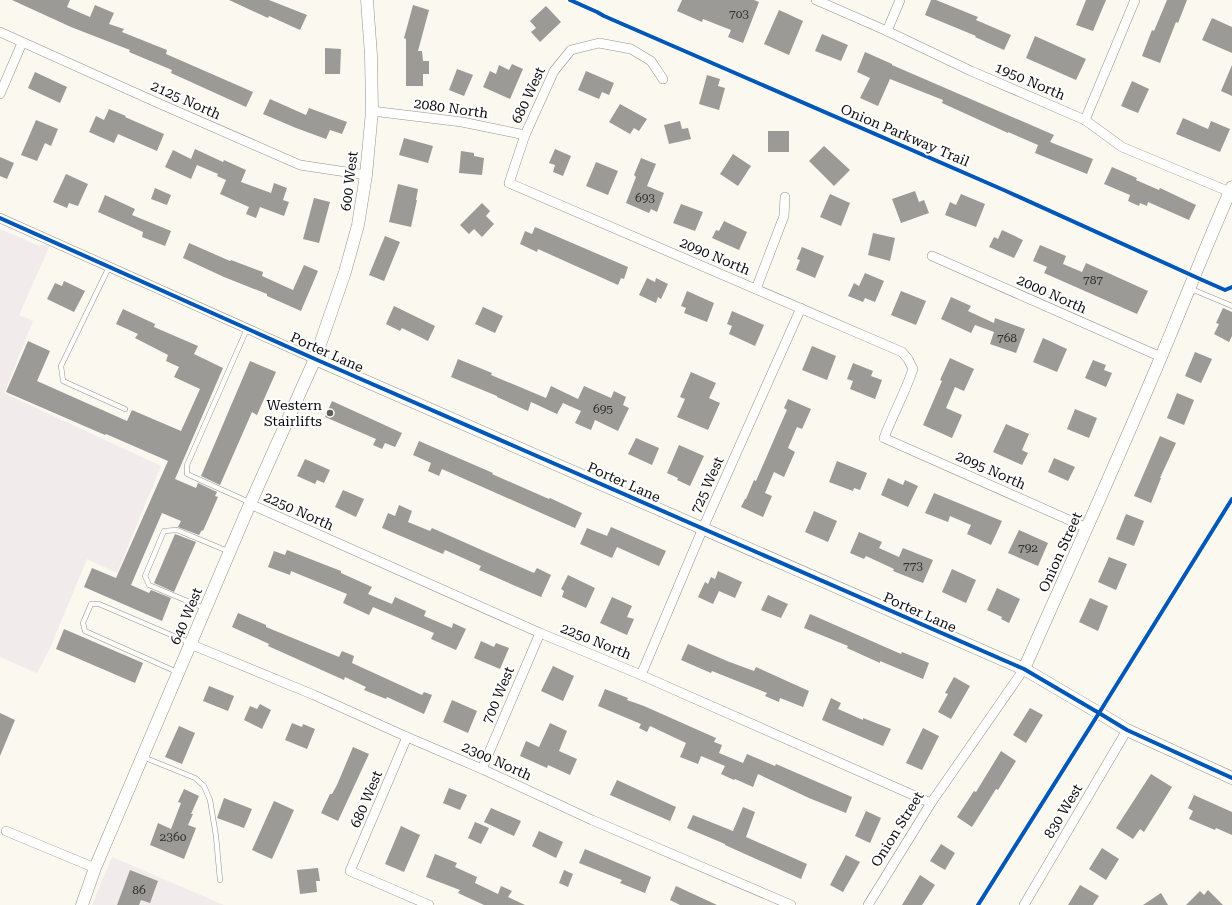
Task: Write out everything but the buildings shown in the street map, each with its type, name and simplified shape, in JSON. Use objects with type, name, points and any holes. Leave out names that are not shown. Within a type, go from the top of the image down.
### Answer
[{"type":"street","name":"600 West","points":[[315,359],[349,258],[358,225],[366,175],[372,111],[371,55],[367,0]]},
{"type":"street","name":"1950 North","points":[[816,0],[887,31],[971,71],[1085,120],[1122,147],[1231,190]]},
{"type":"street","points":[[887,31],[900,0]]},
{"type":"street","points":[[1085,120],[1135,0]]},
{"type":"street","name":"2125 North","points":[[0,32],[300,165],[366,175]]},
{"type":"street","points":[[0,94],[22,43]]},
{"type":"street","name":"680 West","points":[[509,183],[525,135],[554,71],[571,50],[599,43],[632,48],[651,61],[663,79]]},
{"type":"street","name":"2080 North","points":[[372,111],[462,122],[525,135]]},
{"type":"street","name":"2090 North","points":[[509,183],[902,352],[908,359],[913,369],[908,385],[884,438]]},
{"type":"street","name":"Onion Street","points":[[868,905],[931,803],[1024,669],[1161,357],[1231,190]]},
{"type":"street","points":[[756,288],[784,216],[785,197]]},
{"type":"street","name":"Porter Lane","points":[[0,218],[315,359],[1024,669],[1127,730],[1232,778]]},
{"type":"street","name":"2000 North","points":[[932,256],[1161,357]]},
{"type":"street","name":"725 West","points":[[641,675],[703,528],[801,308]]},
{"type":"street","name":"640 West","points":[[82,905],[95,868],[250,503],[315,359]]},
{"type":"street","name":"2095 North","points":[[884,438],[1087,528]]},
{"type":"street","name":"2250 North","points":[[250,503],[931,803]]},
{"type":"street","name":"700 West","points":[[482,769],[540,632]]},
{"type":"street","name":"2300 North","points":[[191,644],[307,692],[482,769],[592,820],[791,905]]},
{"type":"street","name":"830 West","points":[[1024,905],[1127,730]]},
{"type":"street","name":"680 West","points":[[407,737],[350,871],[429,905]]},
{"type":"street","points":[[6,831],[95,868]]},
{"type":"lane","points":[[109,267],[61,366],[63,381],[125,409]]},
{"type":"lane","points":[[1189,288],[1232,306]]},
{"type":"lane","points":[[247,329],[187,465],[187,474],[250,503]]},
{"type":"lane","points":[[206,609],[149,585],[145,576],[164,531],[177,530],[230,552]]},
{"type":"lane","points":[[178,672],[85,631],[83,623],[88,610],[91,604],[99,604],[191,644]]},
{"type":"lane","points":[[143,757],[195,778],[204,786],[210,800],[216,836],[220,880]]},
{"type":"shaded area","points":[[0,229],[37,245],[50,245],[19,315],[33,321],[4,393],[161,466],[117,573],[87,559],[50,648],[37,673],[0,657]]},
{"type":"shaded area","points":[[112,857],[224,905],[92,905]]},
{"type":"cycle path","name":"Onion Parkway Trail","points":[[570,0],[1006,191],[1225,290],[1232,287]]},
{"type":"cycle path","points":[[0,218],[315,359],[1024,669],[1127,730],[1232,778]]},
{"type":"cycle path","points":[[978,905],[1232,499]]},
{"type":"place","name":"Western Stairlifts","points":[[330,413]]}]
